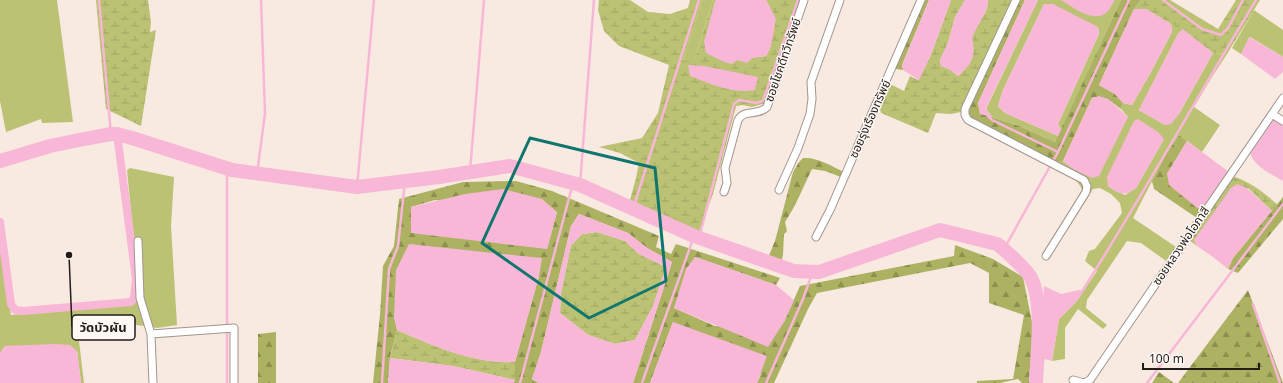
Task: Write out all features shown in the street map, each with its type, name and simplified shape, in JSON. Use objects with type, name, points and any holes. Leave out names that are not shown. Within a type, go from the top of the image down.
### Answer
[{"type":"street","name":"ซอยโชคดีทวีทรัพย์","points":[[724,192],[727,183],[725,168],[740,115],[745,113],[761,112],[767,107],[804,0]]},
{"type":"street","points":[[779,190],[798,148],[810,114],[812,99],[811,82],[840,0]]},
{"type":"street","name":"ซอยรุ่งเรืองทรัพย์","points":[[816,237],[830,210],[921,0]]},
{"type":"street","points":[[1016,0],[965,109],[965,115],[968,120],[1084,180],[1087,186],[1086,192],[1046,256]]},
{"type":"street","name":"ซอยหลวงพ่อโอภาสี","points":[[1073,380],[1084,382],[1090,380],[1283,98]]},
{"type":"street","points":[[1272,114],[1283,121]]},
{"type":"street","points":[[138,241],[140,298],[152,334],[153,383]]},
{"type":"street","points":[[152,334],[234,328],[234,383]]},
{"type":"highlighted area","points":[[530,138],[655,168],[666,281],[589,318],[482,243]]},
{"type":"green space","points":[[0,0],[57,0],[73,122],[42,123],[41,119],[6,132],[0,101]]},
{"type":"green space","points":[[96,0],[148,0],[151,22],[150,32],[156,30],[141,126],[106,109]]},
{"type":"green space","points":[[599,0],[630,0],[648,12],[670,14],[688,8],[690,0],[702,0],[683,61],[694,61],[713,0],[716,0],[714,5],[737,59],[766,56],[771,46],[767,1],[763,0],[802,0],[766,103],[752,107],[743,105],[736,106],[713,194],[698,235],[630,200],[639,163],[620,153],[599,147],[642,138],[658,113],[669,65],[619,46],[604,31],[598,10]]},
{"type":"green space","points":[[702,0],[713,0],[694,61],[683,61]]},
{"type":"green space","points":[[922,0],[929,0],[902,65],[903,70],[896,69],[894,67]]},
{"type":"green space","points":[[951,0],[965,0],[955,17],[948,43],[940,60],[941,66],[949,69],[958,76],[967,67],[972,59],[973,49],[971,37],[987,9],[988,0],[1012,0],[961,112],[951,114],[936,113],[928,133],[881,113],[879,105],[890,84],[904,91],[910,76],[918,80],[931,55]]},
{"type":"green space","points":[[1018,0],[1025,0],[978,103],[980,113],[1019,126],[1055,142],[1121,0],[1141,0],[1134,9],[1099,85],[1115,94],[1123,103],[1121,109],[1111,101],[1104,98],[1092,98],[1063,161],[1058,162],[978,122],[972,118],[969,113],[968,108]]},
{"type":"green space","points":[[1038,0],[1121,0],[1061,130],[1058,124],[1099,34],[1098,27],[1044,4],[1003,90],[998,106],[1005,113],[1058,136],[1055,142],[1019,126],[992,117],[986,109]]},
{"type":"green space","points":[[1141,0],[1170,0],[1218,29],[1236,0],[1260,0],[1227,54],[1213,53],[1183,30],[1146,9],[1134,9]]},
{"type":"green space","points":[[1254,10],[1283,30],[1283,57],[1250,37],[1241,54],[1232,48]]},
{"type":"green space","points":[[1171,24],[1183,29],[1178,34],[1139,110],[1165,125],[1179,114],[1213,53],[1227,54],[1194,107],[1220,125],[1202,152],[1179,135],[1166,154],[1133,218],[1176,247],[1166,261],[1141,243],[1127,241],[1087,300],[1086,308],[1107,325],[1103,329],[1078,309],[1065,328],[1065,359],[1052,361],[1059,319],[1076,302],[1097,271],[1085,261],[1089,251],[1095,249],[1122,213],[1120,203],[1111,194],[1100,188],[1093,189],[1068,229],[1062,223],[1082,190],[1074,179],[1066,173],[1053,167],[1055,161],[1063,161],[1075,170],[1128,117],[1121,109],[1123,103],[1132,105],[1172,32]],"holes":[[[1164,139],[1136,188],[1125,195],[1108,186]]]},
{"type":"green space","points":[[1179,135],[1187,141],[1167,174],[1196,207],[1203,209],[1197,218],[1154,189],[1152,181],[1166,154]]},
{"type":"green space","points":[[803,158],[819,160],[844,172],[841,177],[825,171],[812,169],[785,222],[787,231],[784,234],[781,263],[768,258],[775,241],[793,172]]},
{"type":"green space","points":[[130,168],[174,177],[171,226],[177,325],[157,328],[76,316],[84,383],[81,383],[77,351],[5,346],[0,353],[0,249],[11,315],[133,305],[130,298],[136,293],[135,252],[127,170]]},
{"type":"green space","points":[[1235,177],[1252,185],[1277,204],[1272,211],[1248,188],[1194,240],[1197,246],[1189,240],[1231,180]]},
{"type":"green space","points":[[516,181],[552,191],[659,236],[656,247],[671,254],[676,244],[780,278],[776,285],[695,257],[674,308],[715,326],[784,322],[800,286],[954,256],[955,245],[993,259],[1023,277],[1033,327],[1029,383],[1022,383],[1018,379],[1000,383],[977,383],[977,381],[1013,379],[1024,315],[989,303],[989,273],[970,263],[817,293],[808,309],[774,383],[757,383],[761,374],[673,322],[650,383],[633,383],[672,262],[647,248],[628,233],[579,214],[571,226],[541,352],[532,379],[539,383],[514,383],[515,362],[539,276],[394,316],[397,330],[390,357],[388,383],[373,383],[383,266],[394,246],[399,199],[463,182]],"holes":[[[435,200],[557,212],[547,249],[411,207]]]},
{"type":"green space","points":[[1283,197],[1283,219],[1238,273],[1228,269],[1233,258]]},
{"type":"green space","points":[[597,232],[625,241],[639,254],[666,267],[653,306],[635,340],[615,344],[588,335],[560,313],[561,293],[571,245],[582,234]]},
{"type":"green space","points":[[1248,290],[1283,383],[1178,383]]},
{"type":"green space","points":[[397,330],[454,353],[484,360],[515,362],[515,380],[453,366],[390,358]]},
{"type":"green space","points":[[276,332],[276,383],[258,383],[258,334]]},
{"type":"green space","points":[[1159,372],[1174,383],[1152,383]]},
{"type":"shaded area","points":[[716,0],[767,1],[776,19],[771,46],[766,56],[752,58],[747,63],[737,60],[732,64],[724,62],[706,53],[704,42]]},
{"type":"shaded area","points":[[929,0],[951,0],[931,55],[919,80],[903,70],[902,66]]},
{"type":"shaded area","points":[[965,0],[988,0],[987,9],[972,37],[974,49],[972,59],[967,67],[958,76],[949,69],[941,66],[940,60],[948,43],[955,17]]},
{"type":"shaded area","points":[[1025,0],[1038,0],[986,108],[992,117],[980,114],[978,103]]},
{"type":"shaded area","points":[[1061,0],[1115,0],[1106,13],[1101,16],[1095,16],[1083,13]]},
{"type":"shaded area","points":[[1044,4],[1053,4],[1098,27],[1099,34],[1058,124],[1061,130],[1058,136],[1005,113],[998,106],[1003,90]]},
{"type":"shaded area","points":[[1134,9],[1146,9],[1171,24],[1172,32],[1132,105],[1123,103],[1115,94],[1099,85]]},
{"type":"shaded area","points":[[1183,29],[1213,53],[1179,114],[1171,124],[1165,125],[1139,110],[1178,34]]},
{"type":"shaded area","points":[[1249,37],[1283,57],[1283,72],[1275,79],[1241,54]]},
{"type":"shaded area","points":[[688,65],[704,66],[758,77],[755,90],[738,91],[722,88],[690,76]]},
{"type":"shaded area","points":[[1099,96],[1108,99],[1128,117],[1099,176],[1092,178],[1075,170],[1063,161],[1092,98]]},
{"type":"shaded area","points":[[1275,118],[1283,123],[1283,181],[1259,165],[1252,157],[1250,152],[1270,119]]},
{"type":"shaded area","points":[[1138,119],[1158,132],[1164,139],[1136,188],[1128,193],[1119,193],[1108,186],[1107,177],[1134,121]]},
{"type":"shaded area","points":[[1187,141],[1229,172],[1203,209],[1196,207],[1169,185],[1167,174]]},
{"type":"shaded area","points":[[1237,184],[1247,188],[1272,211],[1233,258],[1228,269],[1197,246],[1194,240],[1231,188]]},
{"type":"shaded area","points":[[503,189],[542,199],[557,212],[547,249],[411,233],[411,207],[465,194]]},
{"type":"shaded area","points":[[579,214],[628,233],[647,248],[672,262],[633,383],[539,383],[532,379],[541,352],[571,226]],"holes":[[[597,232],[625,241],[639,254],[666,267],[653,306],[635,340],[615,344],[588,335],[560,313],[561,293],[571,245],[582,234]]]},
{"type":"shaded area","points":[[409,244],[542,258],[539,276],[515,362],[484,360],[454,353],[397,330],[394,316],[396,270]]},
{"type":"shaded area","points":[[695,257],[776,285],[794,300],[784,322],[768,347],[674,308],[686,269]]},
{"type":"shaded area","points":[[1044,286],[1061,294],[1079,290],[1084,291],[1076,302],[1059,319],[1052,361],[1041,358]]},
{"type":"shaded area","points":[[673,322],[767,356],[757,383],[650,383]]},
{"type":"shaded area","points":[[55,344],[70,345],[77,351],[81,383],[0,383],[0,353],[5,346]]},
{"type":"shaded area","points":[[390,358],[453,366],[515,380],[514,383],[388,383]]},
{"type":"waterway","points":[[99,0],[111,134]]},
{"type":"waterway","points":[[257,174],[265,113],[261,0]]},
{"type":"waterway","points":[[357,187],[374,0]]},
{"type":"waterway","points":[[470,172],[484,0]]},
{"type":"waterway","points":[[580,185],[594,0]]},
{"type":"waterway","points":[[633,209],[699,0]]},
{"type":"waterway","points":[[699,238],[734,104],[739,100],[756,103],[763,101],[798,0]]},
{"type":"waterway","points":[[1004,249],[1058,152],[1129,0]]},
{"type":"waterway","points":[[1163,0],[1202,29],[1221,35],[1228,28],[1243,0]]},
{"type":"waterway","points":[[1081,293],[1126,220],[1256,0]]},
{"type":"waterway","points":[[986,114],[992,120],[1058,152]]},
{"type":"waterway","points":[[0,222],[11,304],[15,310],[23,311],[131,302],[134,298],[136,279],[117,134]]},
{"type":"waterway","points":[[0,161],[50,146],[117,134],[232,170],[357,187],[439,177],[510,166],[580,185],[694,236],[794,271],[819,272],[940,230],[997,244],[1029,274],[1035,289],[1039,315],[1036,383]]},
{"type":"waterway","points":[[227,168],[227,383]]},
{"type":"waterway","points":[[382,383],[389,269],[398,246],[405,181]]},
{"type":"waterway","points":[[520,383],[573,183]]},
{"type":"waterway","points":[[1147,383],[1283,204]]},
{"type":"waterway","points":[[642,383],[694,236]]},
{"type":"waterway","points":[[766,383],[803,299],[813,271]]},
{"type":"waterway","points":[[1253,304],[1280,383]]},
{"type":"waterway","points":[[1039,307],[1045,306]]},
{"type":"place","name":"วัดบัวผัน","points":[[69,255]]}]
